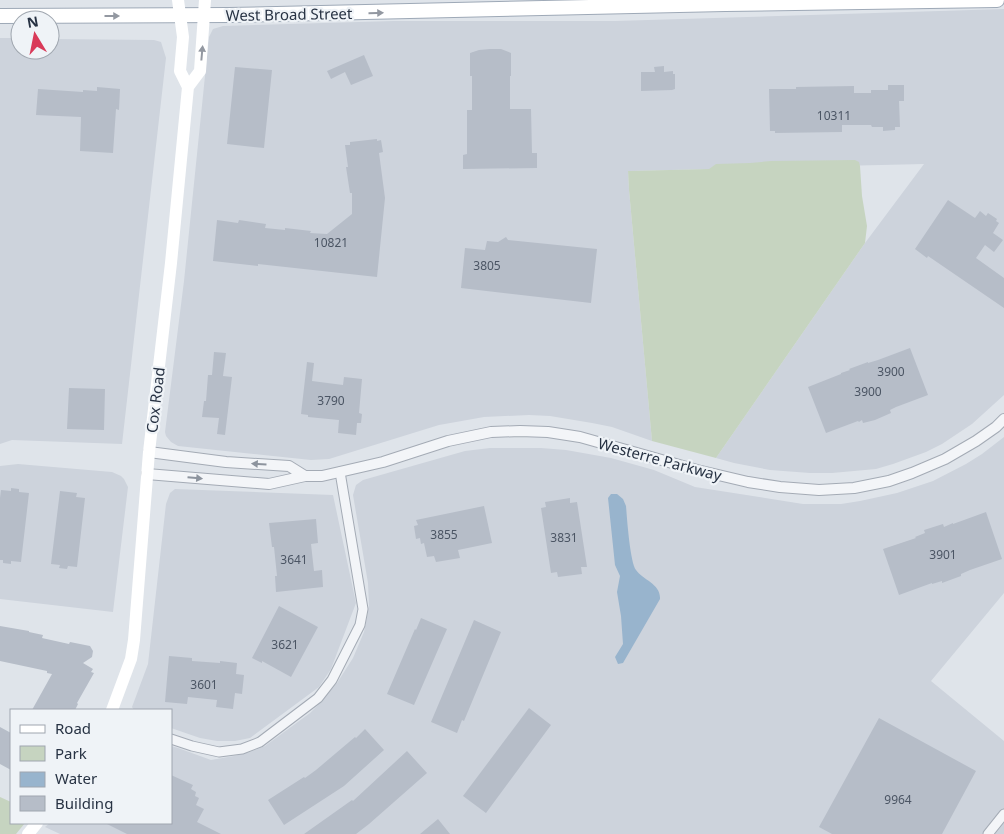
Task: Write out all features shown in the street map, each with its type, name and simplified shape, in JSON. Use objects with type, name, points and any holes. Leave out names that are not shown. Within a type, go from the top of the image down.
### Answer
[{"type":"main road","name":"Cox Road","points":[[178,0],[183,37],[180,71],[188,87]]},
{"type":"main road","name":"Cox Road","points":[[112,709],[130,659],[134,640],[149,452],[170,272],[188,87],[200,70],[205,0]]},
{"type":"main road","name":"West Broad Street","points":[[0,16],[204,16],[724,2],[997,0]]},
{"type":"street","name":"Westerre Parkway","points":[[147,474],[269,484],[305,476],[322,476],[383,462],[448,441],[491,432],[529,431],[580,437],[697,470],[748,482],[819,490],[854,488],[912,474],[945,459],[976,441],[1004,419]]},
{"type":"street","name":"Westerre Parkway","points":[[149,452],[226,462],[289,466],[305,476]]},
{"type":"street","points":[[172,739],[219,752],[242,749],[260,742],[318,698],[332,680],[360,625],[363,610],[340,472]]},
{"type":"street","points":[[988,834],[1004,814]]},
{"type":"shaded area","points":[[1004,9],[1004,395],[972,424],[942,444],[926,452],[876,469],[832,473],[770,470],[716,458],[865,243],[924,164],[628,171],[652,441],[612,427],[550,416],[529,415],[484,417],[439,425],[329,459],[311,460],[178,446],[166,436],[209,37],[213,29],[223,26],[394,21],[615,21]]},
{"type":"shaded area","points":[[0,38],[10,38],[10,60],[60,60],[60,39],[154,40],[161,42],[166,58],[122,444],[12,440],[0,444]]},
{"type":"shaded area","points":[[1004,437],[1004,593],[931,681],[1004,741],[1004,834],[60,834],[45,827],[49,824],[172,824],[172,746],[211,760],[250,752],[265,746],[310,713],[319,704],[337,683],[353,658],[364,632],[367,617],[369,606],[368,583],[353,495],[356,485],[363,480],[465,451],[490,448],[541,448],[566,450],[611,458],[654,470],[695,487],[803,504],[841,504],[897,493],[933,481],[982,454]]},
{"type":"shaded area","points":[[18,464],[112,472],[124,479],[128,487],[113,612],[0,599],[0,466]]},
{"type":"shaded area","points":[[175,489],[333,495],[356,603],[331,669],[319,687],[250,738],[235,741],[217,741],[200,738],[172,728],[172,709],[133,709],[132,707],[148,664],[166,504],[170,493]]},
{"type":"green space","points":[[855,160],[859,162],[860,166],[867,226],[865,243],[716,458],[652,441],[628,171],[709,169],[716,164],[771,161]]},
{"type":"green space","points":[[0,797],[10,802],[10,824],[24,824],[16,834],[0,834]]},
{"type":"water","points":[[611,494],[617,494],[623,499],[626,506],[630,549],[636,570],[655,586],[660,594],[660,599],[623,663],[618,664],[615,657],[623,644],[617,592],[620,576],[615,565],[608,498]]},
{"type":"building","points":[[501,49],[511,53],[510,109],[531,109],[532,153],[537,153],[537,168],[463,169],[463,155],[467,154],[467,110],[472,110],[470,53]]},
{"type":"building","points":[[364,55],[373,76],[351,85],[345,72],[331,79],[327,71]]},
{"type":"building","points":[[664,66],[664,72],[673,71],[673,74],[675,74],[675,89],[641,91],[641,72],[655,72],[654,67]]},
{"type":"building","points":[[235,67],[272,70],[264,148],[227,144]]},
{"type":"building","points":[[888,85],[904,85],[904,101],[899,101],[900,127],[895,127],[895,130],[883,131],[883,127],[872,127],[871,125],[842,125],[842,132],[775,133],[775,131],[770,131],[769,89],[854,86],[854,93],[871,93],[871,90],[888,90]]},
{"type":"building","points":[[97,87],[120,89],[119,110],[116,109],[113,153],[80,151],[81,117],[36,115],[38,89],[83,92],[83,90],[97,91]]},
{"type":"building","points":[[377,139],[377,141],[381,140],[383,152],[379,153],[385,198],[377,277],[213,261],[217,220],[238,223],[239,220],[266,224],[265,228],[285,230],[285,228],[327,234],[352,214],[352,193],[350,193],[346,167],[348,167],[345,145],[350,145],[350,142]]},
{"type":"building","points":[[948,200],[975,218],[980,211],[986,216],[988,213],[997,219],[996,221],[999,223],[993,233],[1003,240],[994,252],[985,245],[976,258],[1004,278],[1004,308],[915,249]]},
{"type":"building","points":[[506,237],[508,240],[597,249],[591,303],[461,288],[465,248],[485,250],[487,241],[498,242]]},
{"type":"building","points":[[910,348],[928,395],[896,407],[890,410],[891,413],[875,420],[863,423],[862,420],[858,421],[826,433],[808,387],[849,369]]},
{"type":"building","points":[[214,352],[226,353],[223,376],[232,377],[225,435],[217,434],[219,418],[202,417],[204,401],[206,401],[208,375],[212,375]]},
{"type":"building","points":[[307,362],[314,363],[312,381],[343,385],[344,377],[362,379],[359,413],[362,414],[361,423],[357,423],[356,435],[338,433],[339,420],[308,417],[308,415],[301,414]]},
{"type":"building","points":[[69,388],[105,389],[104,430],[67,429]]},
{"type":"building","points":[[11,488],[19,489],[19,492],[29,493],[21,562],[11,561],[11,564],[3,563],[3,560],[0,560],[0,498],[1,490],[11,491]]},
{"type":"building","points":[[60,491],[77,493],[76,497],[85,498],[77,567],[68,566],[67,569],[59,568],[60,565],[51,564]]},
{"type":"building","points":[[570,498],[570,503],[577,502],[587,567],[581,567],[582,574],[558,577],[557,572],[551,573],[541,508],[546,507],[545,502]]},
{"type":"building","points":[[484,506],[492,543],[458,550],[460,558],[436,562],[434,556],[427,557],[424,543],[421,544],[420,538],[416,539],[414,526],[418,525],[416,520]]},
{"type":"building","points":[[986,512],[1002,559],[970,570],[961,574],[961,576],[942,583],[942,581],[932,583],[899,595],[883,549],[916,538],[925,533],[924,530],[943,524],[944,527]]},
{"type":"building","points":[[316,519],[318,543],[311,544],[314,571],[322,570],[323,587],[276,592],[275,576],[277,576],[269,523]]},
{"type":"building","points":[[279,606],[318,627],[291,677],[262,661],[262,663],[252,658]]},
{"type":"building","points":[[421,618],[447,629],[414,705],[387,694]]},
{"type":"building","points":[[474,620],[501,632],[464,721],[462,720],[457,733],[431,722]]},
{"type":"building","points":[[0,626],[29,631],[43,635],[42,638],[69,644],[70,642],[90,646],[93,651],[92,657],[83,663],[93,669],[91,672],[94,673],[76,709],[33,709],[52,674],[47,673],[47,671],[0,661]]},
{"type":"building","points":[[169,656],[192,658],[192,661],[237,663],[236,674],[244,675],[242,694],[235,693],[233,709],[216,707],[217,700],[188,697],[187,704],[165,702]]},
{"type":"building","points":[[529,708],[551,725],[486,813],[463,796]]},
{"type":"building","points":[[879,718],[976,771],[942,834],[832,834],[819,827]]},
{"type":"building","points":[[0,727],[10,732],[10,769],[0,764]]},
{"type":"building","points":[[365,729],[384,750],[344,786],[284,825],[268,800],[316,770]]},
{"type":"building","points":[[407,751],[427,773],[369,824],[356,834],[304,834],[353,801]]},
{"type":"building","points":[[172,775],[193,785],[191,789],[196,792],[195,796],[199,798],[196,805],[204,809],[197,822],[221,834],[127,834],[107,824],[172,824]]},
{"type":"building","points":[[438,819],[450,834],[420,834]]}]
